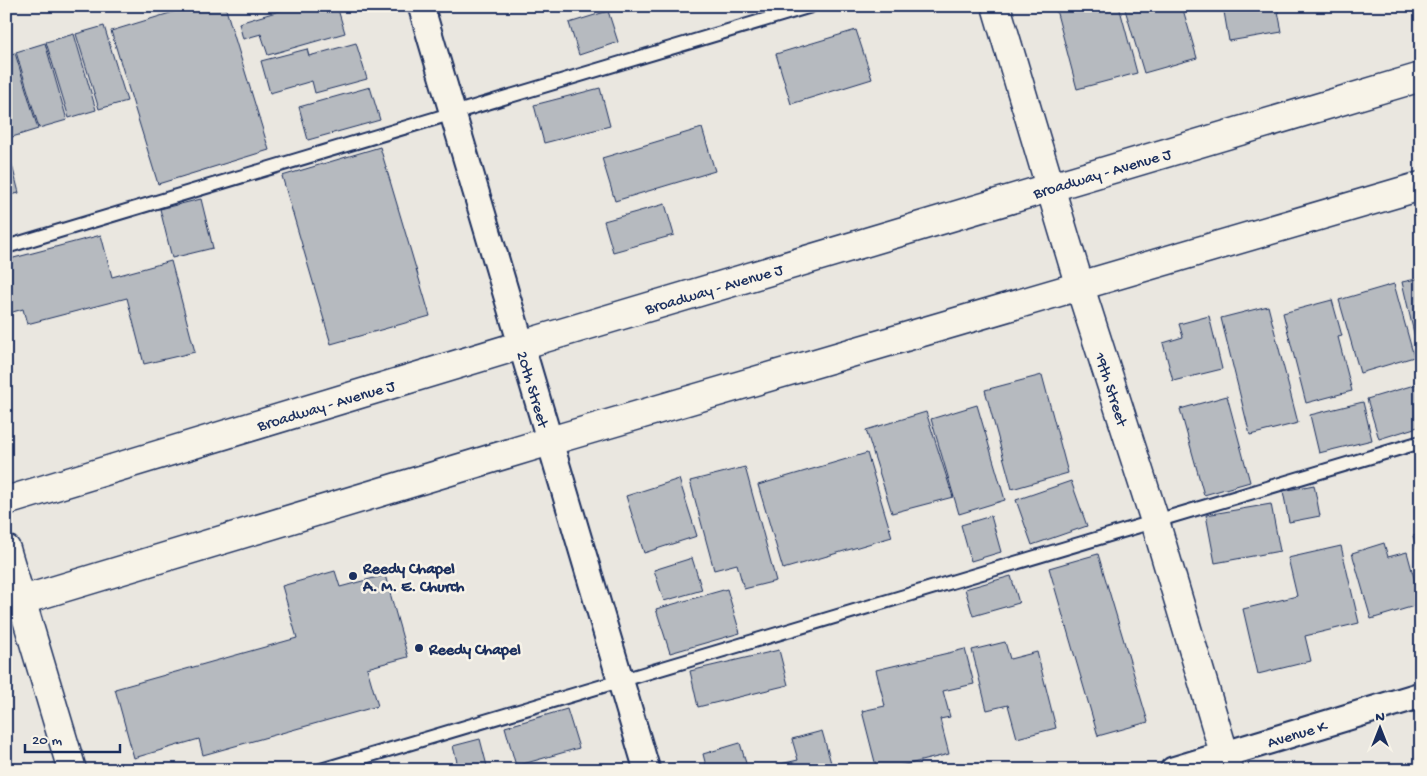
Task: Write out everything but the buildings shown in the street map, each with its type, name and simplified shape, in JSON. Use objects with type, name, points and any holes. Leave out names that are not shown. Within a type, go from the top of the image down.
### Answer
[{"type":"main road","name":"19th Street","points":[[996,6],[1080,287],[1155,521],[1227,762]]},
{"type":"main road","name":"Broadway - Avenue J","points":[[6,501],[1051,186],[1421,77]]},
{"type":"main road","points":[[14,603],[550,441],[1421,186]]},
{"type":"main road","points":[[6,549],[14,603],[72,770]]},
{"type":"street","name":"20th Street","points":[[421,6],[647,770]]},
{"type":"street","name":"Avenue K","points":[[1173,770],[1227,762],[1421,696]]},
{"type":"lane","points":[[6,247],[811,6]]},
{"type":"lane","points":[[321,770],[1421,442]]},
{"type":"place","name":"Reedy Chapel A. M. E. Church","points":[[353,576]]},
{"type":"place","name":"Reedy Chapel","points":[[419,648]]}]
